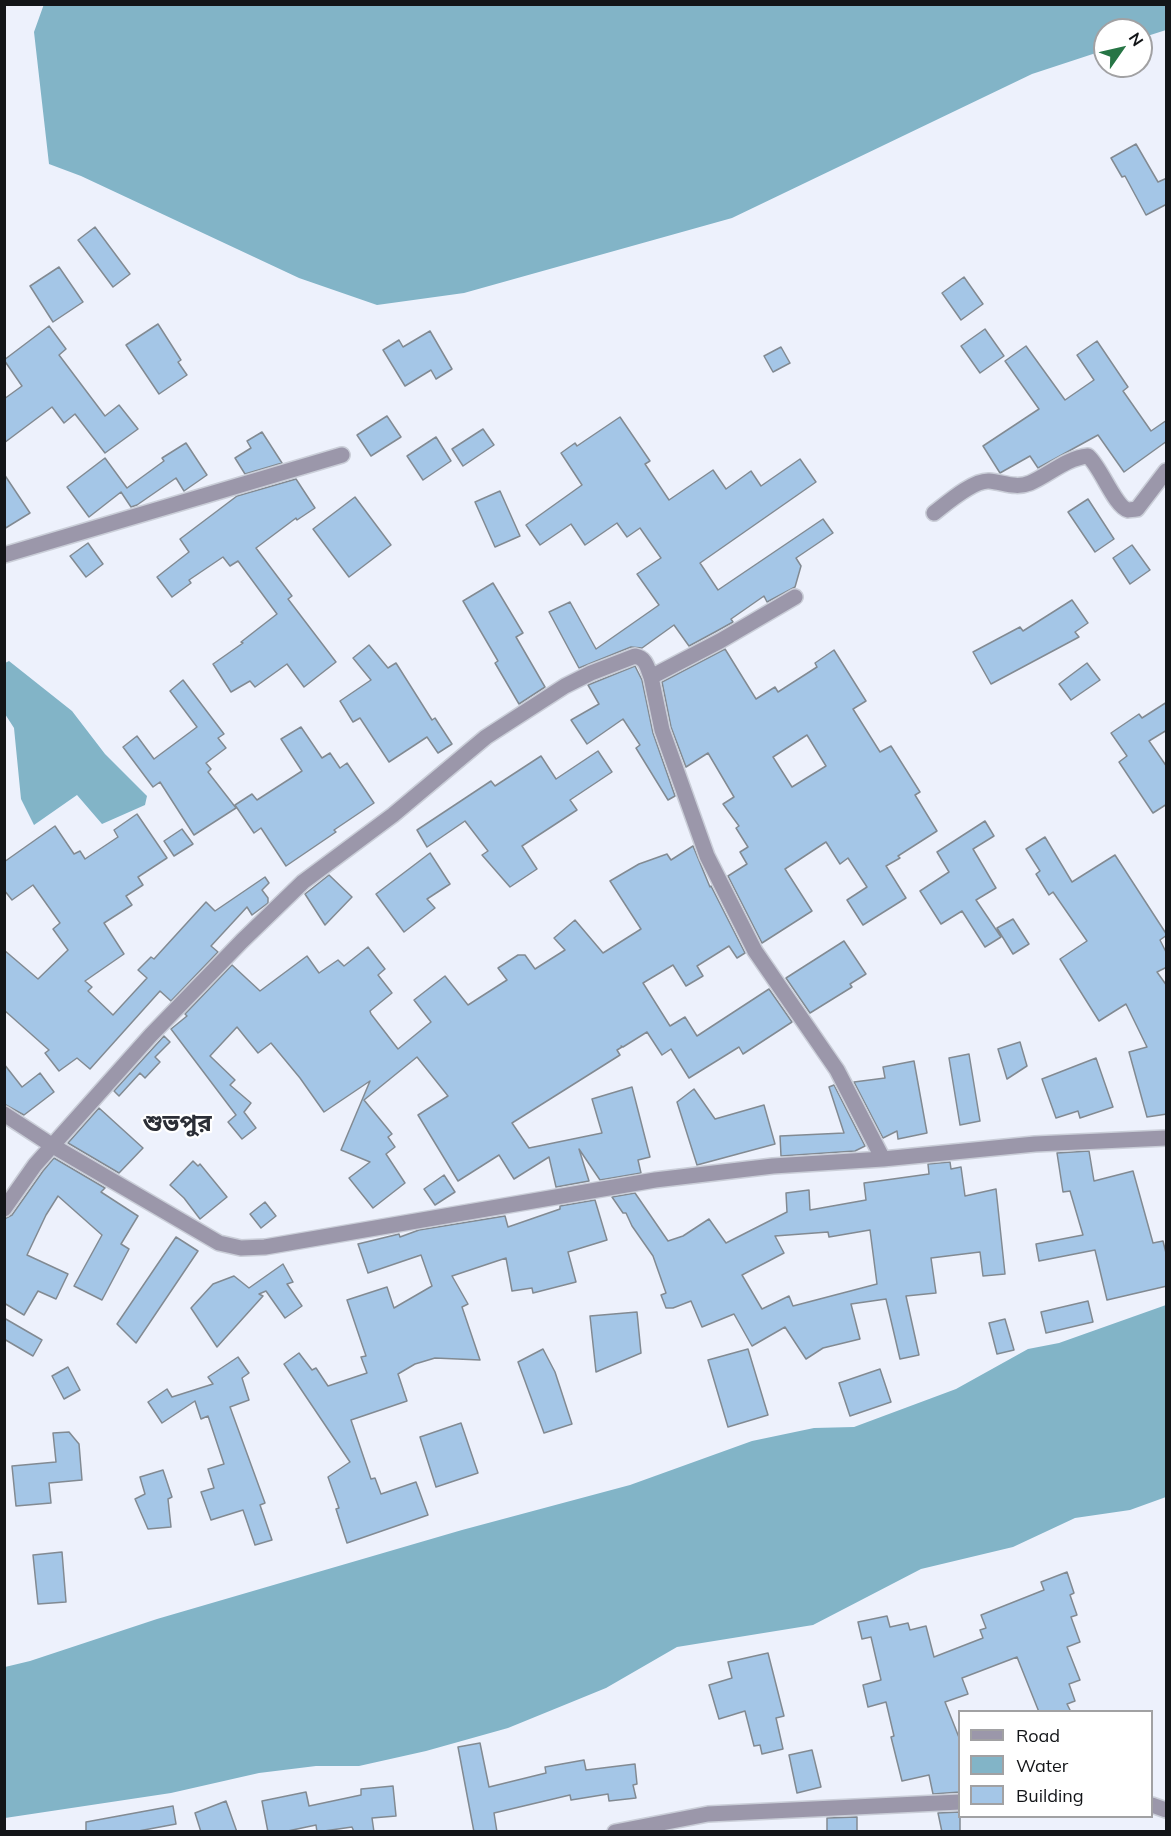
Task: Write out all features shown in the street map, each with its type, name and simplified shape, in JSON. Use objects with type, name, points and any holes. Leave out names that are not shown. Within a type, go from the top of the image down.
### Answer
[{"type":"street","points":[[4,555],[342,455]]},
{"type":"street","points":[[934,513],[977,482],[988,480],[1018,486],[1029,484],[1078,457],[1088,456],[1095,462],[1120,506],[1128,510],[1137,509],[1167,471]]},
{"type":"street","points":[[651,677],[720,641],[795,597]]},
{"type":"street","points":[[4,1209],[35,1165],[151,1035],[303,882],[393,815],[486,737],[565,686],[635,656],[640,657],[646,663],[651,677],[662,730],[706,856],[755,951],[837,1070],[884,1159]]},
{"type":"street","points":[[4,1114],[53,1146],[219,1243],[241,1248],[265,1246],[655,1180],[774,1166],[884,1159],[1035,1144],[1167,1138]]},
{"type":"street","points":[[615,1832],[708,1814],[958,1802]]},
{"type":"water","points":[[44,4],[1166,4],[1166,30],[1153,34],[1153,18],[1093,18],[1093,54],[1032,74],[732,218],[464,293],[377,305],[299,278],[81,176],[49,164],[34,32]]},
{"type":"water","points":[[9,661],[72,711],[105,754],[147,796],[145,805],[102,824],[77,795],[34,825],[21,799],[14,728],[5,714],[5,663]]},
{"type":"water","points":[[1166,1305],[1166,1497],[1130,1510],[1075,1518],[1013,1547],[921,1569],[813,1625],[677,1647],[606,1688],[508,1728],[426,1751],[359,1766],[316,1766],[259,1773],[171,1793],[5,1818],[5,1667],[30,1661],[157,1619],[462,1530],[630,1485],[752,1441],[814,1428],[854,1427],[956,1389],[1028,1349],[1059,1343]]},
{"type":"building","points":[[1136,144],[1158,182],[1167,178],[1167,204],[1146,215],[1125,176],[1122,177],[1111,158]]},
{"type":"building","points":[[95,227],[130,274],[113,287],[78,240]]},
{"type":"building","points":[[59,267],[83,302],[53,322],[30,286]]},
{"type":"building","points":[[964,277],[983,304],[961,320],[942,293]]},
{"type":"building","points":[[158,324],[181,360],[178,362],[187,375],[159,394],[126,345]]},
{"type":"building","points":[[49,326],[66,349],[59,355],[105,416],[119,405],[138,429],[105,453],[75,414],[64,423],[52,407],[4,443],[4,399],[22,386],[4,360]]},
{"type":"building","points":[[985,329],[1004,356],[980,373],[961,346]]},
{"type":"building","points":[[430,331],[452,369],[436,379],[431,370],[405,386],[383,350],[399,340],[403,347]]},
{"type":"building","points":[[1097,341],[1128,387],[1123,391],[1151,431],[1167,420],[1167,441],[1124,472],[1098,435],[1038,468],[1030,456],[1000,473],[983,446],[1039,409],[1005,361],[1026,346],[1065,400],[1094,380],[1077,355]]},
{"type":"building","points":[[781,347],[790,363],[773,372],[764,356]]},
{"type":"building","points":[[387,416],[401,437],[371,456],[357,435]]},
{"type":"building","points":[[620,417],[650,461],[645,464],[669,500],[713,470],[726,489],[751,471],[761,486],[800,459],[816,482],[700,563],[718,590],[823,519],[833,533],[796,558],[801,566],[795,587],[767,602],[764,596],[731,619],[733,622],[689,646],[674,625],[642,648],[631,647],[579,668],[549,612],[570,602],[596,649],[659,605],[637,574],[661,558],[640,528],[627,537],[617,523],[585,545],[571,524],[540,545],[526,525],[582,485],[561,453],[575,443],[577,446]]},
{"type":"building","points":[[483,429],[494,445],[463,466],[452,449]]},
{"type":"building","points":[[262,432],[282,463],[245,474],[235,458],[251,448],[247,441]]},
{"type":"building","points":[[436,437],[451,461],[423,480],[407,456]]},
{"type":"building","points":[[186,443],[207,475],[184,491],[176,478],[131,507],[121,492],[89,517],[67,487],[105,458],[127,488],[164,461],[162,458]]},
{"type":"building","points":[[4,474],[30,513],[4,529]]},
{"type":"building","points":[[296,479],[315,508],[297,520],[296,518],[256,548],[292,596],[288,599],[336,662],[304,687],[287,664],[255,687],[250,681],[231,692],[213,664],[243,643],[241,642],[277,614],[238,561],[230,566],[223,557],[189,580],[191,583],[172,597],[157,577],[189,552],[180,539],[237,496]]},
{"type":"building","points":[[500,491],[520,536],[495,547],[475,502]]},
{"type":"building","points":[[355,497],[391,545],[349,577],[313,529]]},
{"type":"building","points":[[1088,499],[1114,539],[1095,552],[1068,512]]},
{"type":"building","points":[[88,543],[103,564],[86,577],[70,556]]},
{"type":"building","points":[[1132,545],[1150,570],[1130,584],[1113,558]]},
{"type":"building","points":[[493,583],[523,633],[516,637],[545,687],[519,704],[495,663],[498,661],[463,601]]},
{"type":"building","points":[[1072,600],[1088,623],[1075,632],[1079,637],[991,684],[973,652],[1020,627],[1023,631]]},
{"type":"building","points":[[369,645],[388,668],[396,663],[432,720],[435,718],[452,744],[438,753],[427,737],[389,762],[360,718],[353,722],[340,701],[371,680],[353,658]]},
{"type":"building","points":[[725,649],[756,699],[775,687],[778,692],[817,667],[815,663],[834,650],[866,701],[853,709],[880,752],[891,746],[920,792],[915,795],[937,831],[886,866],[906,898],[863,925],[847,900],[867,887],[848,858],[840,864],[826,842],[785,869],[812,911],[762,943],[728,876],[747,864],[740,852],[748,847],[736,828],[739,826],[723,804],[734,797],[708,753],[686,767],[671,727],[662,682]],"holes":[[[807,735],[826,766],[792,787],[773,757]]]},
{"type":"building","points":[[1087,663],[1100,680],[1071,700],[1059,684]]},
{"type":"building","points":[[635,666],[642,680],[653,733],[675,796],[668,800],[636,748],[640,745],[623,719],[587,744],[571,720],[599,704],[588,685]]},
{"type":"building","points":[[183,680],[224,734],[218,738],[226,748],[206,763],[211,769],[208,772],[236,808],[194,835],[160,782],[153,787],[123,747],[137,736],[154,759],[197,727],[170,691]]},
{"type":"building","points":[[1167,702],[1167,730],[1149,741],[1167,767],[1167,804],[1153,813],[1119,762],[1127,756],[1111,733],[1139,714],[1142,718]]},
{"type":"building","points":[[301,727],[322,758],[330,753],[340,768],[347,763],[374,803],[286,866],[261,828],[254,833],[235,805],[252,794],[257,800],[302,771],[281,739]]},
{"type":"building","points":[[598,751],[612,772],[570,800],[577,810],[522,846],[537,869],[510,887],[482,855],[488,851],[465,821],[427,847],[417,830],[491,781],[495,786],[541,756],[556,779]]},
{"type":"building","points":[[137,814],[167,858],[138,877],[143,885],[126,896],[132,905],[104,923],[124,954],[85,981],[92,987],[88,991],[113,1015],[147,978],[138,970],[151,957],[154,959],[206,902],[215,911],[265,877],[269,883],[262,890],[268,898],[268,903],[252,915],[247,907],[211,946],[218,952],[171,1001],[160,991],[90,1069],[77,1058],[59,1071],[45,1053],[49,1050],[4,1010],[4,950],[38,979],[68,950],[53,929],[60,923],[33,885],[12,900],[4,890],[4,862],[55,826],[74,854],[80,851],[85,859],[118,837],[114,830]]},
{"type":"building","points":[[985,821],[994,836],[973,849],[996,888],[976,900],[1001,937],[985,947],[962,911],[941,924],[920,891],[949,872],[937,852]]},
{"type":"building","points":[[182,829],[193,844],[174,856],[164,841]]},
{"type":"building","points":[[1045,837],[1072,882],[1115,855],[1167,935],[1160,940],[1167,954],[1167,967],[1157,972],[1167,986],[1167,1114],[1147,1117],[1129,1052],[1147,1047],[1126,1004],[1099,1021],[1060,959],[1087,941],[1053,892],[1049,895],[1036,874],[1040,871],[1026,849]]},
{"type":"building","points":[[693,846],[710,887],[745,953],[737,958],[729,946],[697,966],[703,976],[686,986],[673,965],[643,983],[670,1026],[685,1017],[697,1036],[769,989],[792,1022],[743,1054],[739,1047],[689,1078],[671,1049],[662,1055],[647,1032],[623,1047],[621,1046],[617,1050],[620,1055],[512,1123],[529,1148],[602,1133],[592,1099],[632,1087],[650,1157],[638,1160],[641,1173],[600,1180],[579,1149],[589,1181],[556,1187],[549,1157],[514,1179],[499,1155],[458,1181],[418,1115],[448,1096],[417,1057],[364,1100],[392,1134],[388,1137],[395,1147],[386,1154],[405,1183],[373,1208],[349,1178],[370,1162],[341,1150],[370,1081],[324,1112],[271,1043],[258,1053],[237,1027],[210,1056],[235,1080],[230,1085],[251,1103],[244,1112],[256,1128],[242,1139],[228,1122],[236,1115],[171,1029],[187,1016],[185,1014],[232,965],[260,991],[307,956],[319,973],[338,960],[344,966],[368,947],[385,969],[378,975],[392,993],[370,1011],[398,1049],[431,1022],[414,1000],[445,976],[468,1005],[507,980],[498,968],[518,955],[525,955],[535,969],[565,950],[554,938],[575,920],[603,953],[641,929],[610,881],[639,864],[667,854],[671,860]]},
{"type":"building","points":[[430,853],[450,884],[427,899],[435,908],[404,932],[376,894]]},
{"type":"building","points":[[329,875],[352,897],[325,925],[305,894]]},
{"type":"building","points":[[1013,919],[1029,944],[1013,954],[997,928]]},
{"type":"building","points":[[844,941],[866,974],[850,984],[852,987],[810,1013],[786,978]]},
{"type":"building","points":[[164,1036],[170,1042],[155,1057],[160,1062],[145,1078],[140,1073],[119,1096],[114,1091]]},
{"type":"building","points":[[1020,1042],[1027,1066],[1007,1079],[998,1049]]},
{"type":"building","points":[[969,1054],[980,1121],[960,1125],[949,1058]]},
{"type":"building","points":[[1096,1058],[1113,1107],[1080,1118],[1078,1111],[1056,1118],[1042,1079]]},
{"type":"building","points":[[914,1061],[927,1133],[898,1139],[897,1131],[883,1138],[854,1082],[885,1078],[883,1067]]},
{"type":"building","points":[[4,1064],[22,1087],[40,1073],[54,1092],[24,1115],[4,1104]]},
{"type":"building","points":[[834,1085],[865,1146],[855,1151],[781,1156],[780,1136],[844,1133],[829,1087]]},
{"type":"building","points":[[694,1089],[715,1119],[764,1105],[775,1144],[697,1165],[677,1102]]},
{"type":"building","points":[[99,1108],[143,1148],[119,1173],[68,1143]]},
{"type":"building","points":[[1089,1151],[1094,1181],[1133,1171],[1153,1243],[1163,1241],[1167,1257],[1167,1286],[1107,1300],[1095,1250],[1039,1261],[1036,1244],[1083,1235],[1070,1191],[1063,1192],[1057,1153]]},
{"type":"building","points":[[54,1158],[105,1188],[101,1192],[138,1216],[121,1244],[129,1249],[102,1300],[74,1286],[102,1235],[58,1196],[27,1255],[68,1274],[56,1299],[38,1291],[24,1315],[4,1303],[4,1219],[12,1215]]},
{"type":"building","points":[[193,1161],[198,1166],[200,1164],[227,1197],[200,1219],[184,1198],[170,1185]]},
{"type":"building","points":[[950,1162],[951,1169],[961,1167],[965,1196],[996,1189],[1005,1274],[983,1276],[980,1252],[931,1258],[936,1293],[906,1296],[919,1355],[900,1359],[886,1299],[851,1304],[860,1339],[823,1348],[806,1359],[785,1327],[752,1346],[734,1314],[702,1327],[691,1301],[673,1308],[666,1308],[661,1295],[666,1293],[653,1256],[632,1226],[626,1213],[623,1213],[612,1197],[635,1193],[668,1241],[683,1236],[709,1219],[726,1243],[787,1212],[786,1193],[809,1190],[810,1210],[866,1200],[864,1183],[929,1174],[928,1164]],"holes":[[[870,1230],[877,1284],[793,1306],[789,1296],[762,1309],[742,1275],[784,1253],[775,1236],[828,1232],[829,1237]]]},
{"type":"building","points":[[444,1175],[455,1192],[435,1205],[424,1189]]},
{"type":"building","points":[[595,1200],[607,1240],[568,1252],[576,1282],[533,1293],[532,1288],[512,1291],[506,1258],[452,1276],[468,1304],[462,1307],[480,1360],[435,1358],[415,1364],[398,1374],[407,1401],[351,1420],[371,1479],[375,1478],[381,1494],[416,1482],[428,1515],[347,1543],[336,1509],[339,1508],[328,1477],[350,1462],[284,1364],[299,1353],[312,1370],[316,1368],[328,1386],[367,1373],[361,1357],[366,1356],[347,1300],[387,1287],[394,1308],[432,1286],[421,1255],[368,1273],[358,1244],[399,1234],[400,1237],[419,1230],[505,1216],[508,1227],[560,1209],[560,1206]]},
{"type":"building","points":[[265,1202],[276,1216],[261,1228],[250,1214]]},
{"type":"building","points":[[176,1237],[198,1251],[136,1343],[117,1324]]},
{"type":"building","points":[[283,1264],[293,1282],[287,1284],[302,1306],[285,1318],[266,1291],[259,1294],[263,1296],[217,1347],[191,1308],[213,1284],[234,1276],[249,1288]]},
{"type":"building","points":[[1088,1301],[1093,1322],[1046,1333],[1041,1312]]},
{"type":"building","points":[[637,1312],[641,1353],[596,1372],[590,1316]]},
{"type":"building","points":[[4,1318],[42,1340],[33,1356],[4,1339]]},
{"type":"building","points":[[1005,1319],[1014,1350],[997,1354],[989,1323]]},
{"type":"building","points":[[543,1349],[555,1372],[572,1424],[544,1433],[518,1362]]},
{"type":"building","points":[[748,1349],[768,1415],[728,1427],[708,1360]]},
{"type":"building","points":[[238,1357],[249,1373],[242,1378],[249,1400],[230,1407],[265,1503],[260,1505],[272,1540],[255,1545],[243,1510],[211,1520],[201,1492],[214,1488],[208,1469],[224,1464],[208,1416],[201,1419],[195,1401],[162,1423],[148,1402],[167,1389],[172,1397],[213,1384],[208,1377]]},
{"type":"building","points":[[68,1367],[80,1390],[64,1399],[52,1376]]},
{"type":"building","points":[[880,1369],[891,1402],[850,1416],[839,1383]]},
{"type":"building","points":[[461,1423],[478,1473],[436,1487],[420,1437]]},
{"type":"building","points":[[69,1432],[79,1444],[82,1480],[49,1483],[51,1503],[16,1506],[12,1466],[56,1462],[53,1433]]},
{"type":"building","points":[[163,1470],[172,1497],[168,1499],[171,1527],[148,1529],[135,1499],[145,1494],[140,1477]]},
{"type":"building","points":[[62,1552],[66,1602],[38,1604],[33,1555]]},
{"type":"building","points":[[1067,1572],[1074,1593],[1070,1595],[1077,1615],[1071,1617],[1080,1642],[1067,1647],[1080,1680],[1069,1684],[1075,1701],[1067,1704],[1070,1710],[1038,1710],[1017,1657],[962,1678],[968,1694],[945,1702],[958,1735],[958,1792],[933,1794],[929,1775],[902,1781],[891,1737],[894,1736],[886,1702],[868,1707],[863,1685],[881,1680],[871,1637],[862,1639],[858,1622],[887,1616],[890,1627],[908,1623],[910,1630],[926,1626],[934,1657],[983,1638],[980,1630],[986,1628],[981,1615],[1044,1590],[1041,1582]]},
{"type":"building","points":[[768,1653],[784,1716],[776,1718],[783,1749],[762,1754],[760,1745],[754,1746],[745,1711],[719,1719],[709,1685],[732,1678],[728,1662]]},
{"type":"building","points":[[480,1743],[489,1787],[546,1773],[545,1767],[584,1760],[586,1770],[635,1764],[637,1784],[633,1785],[636,1798],[609,1801],[608,1794],[571,1800],[570,1795],[494,1813],[497,1832],[474,1832],[458,1747]]},
{"type":"building","points":[[812,1750],[821,1787],[797,1793],[789,1755]]},
{"type":"building","points":[[393,1786],[396,1816],[372,1818],[374,1832],[354,1832],[352,1827],[317,1832],[316,1825],[283,1832],[268,1832],[262,1801],[306,1792],[309,1806],[361,1795],[361,1789]]},
{"type":"building","points":[[226,1801],[237,1832],[201,1832],[195,1813]]},
{"type":"building","points":[[173,1806],[176,1824],[133,1832],[86,1832],[86,1822]]},
{"type":"building","points":[[958,1812],[960,1832],[942,1832],[938,1813]]},
{"type":"building","points":[[857,1817],[857,1832],[827,1832],[827,1818]]},
{"type":"district","name":"শুভপুর","points":[[177,1124]]}]
